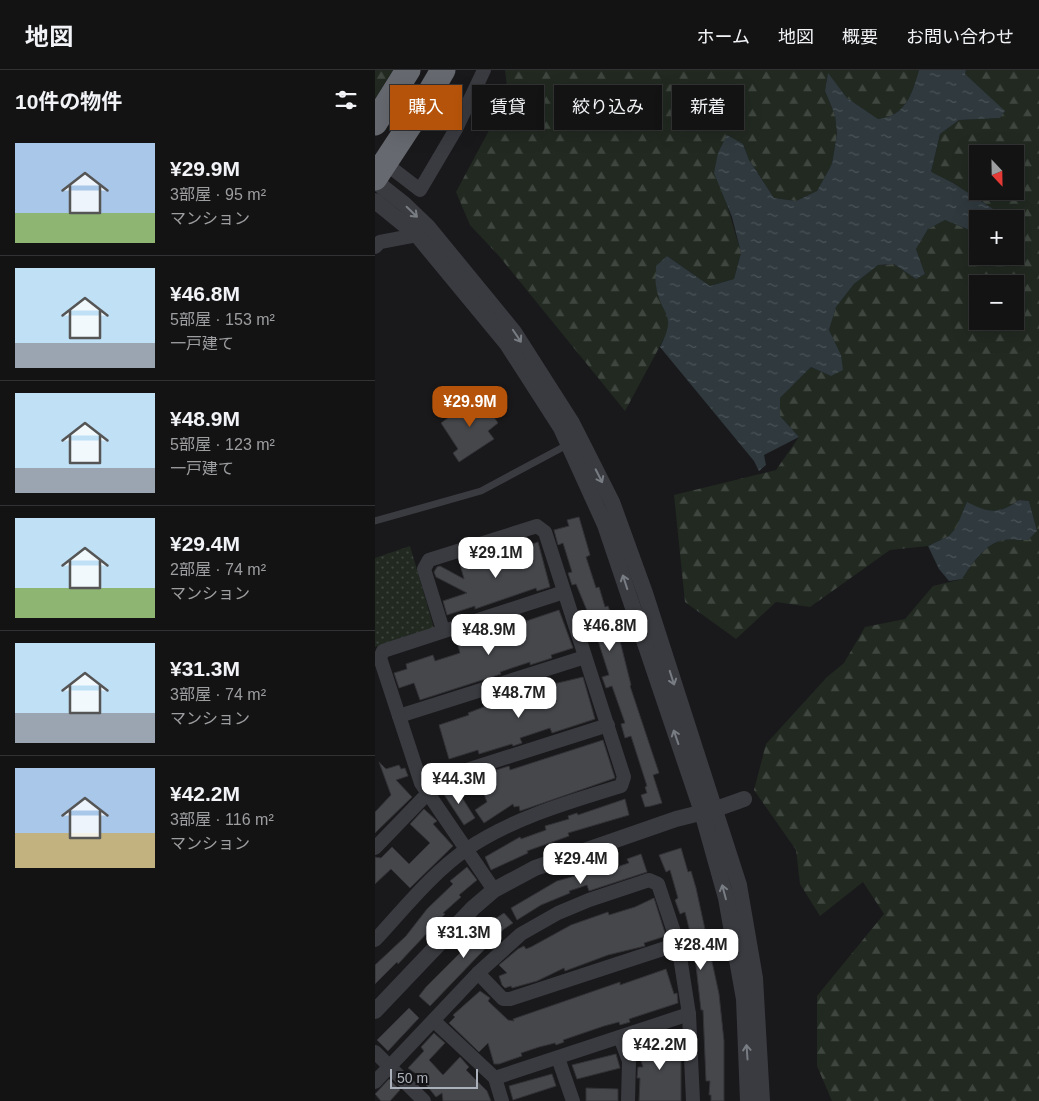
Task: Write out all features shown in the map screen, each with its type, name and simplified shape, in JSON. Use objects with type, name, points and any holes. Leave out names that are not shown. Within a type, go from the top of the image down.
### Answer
[{"type":"highway","points":[[375,123],[408,70]]},
{"type":"highway","points":[[375,179],[443,70]]},
{"type":"street","points":[[375,156],[420,190],[456,129],[484,70]]},
{"type":"street","points":[[375,179],[428,227],[508,325],[572,423],[611,502],[645,594],[709,811],[744,999],[748,1101]]},
{"type":"street","points":[[375,201],[417,235],[507,344],[561,428],[605,525],[709,811],[739,885],[755,978],[762,1101]]},
{"type":"street","points":[[379,240],[417,235]]},
{"type":"street","points":[[375,940],[428,884],[466,850],[490,836],[549,809],[621,786],[624,777],[545,532],[537,526],[429,560],[424,569],[443,630]]},
{"type":"street","points":[[494,890],[415,771],[380,658],[383,651],[564,592]]},
{"type":"street","points":[[399,716],[585,657]]},
{"type":"street","points":[[375,848],[428,793],[454,774],[608,725]]},
{"type":"street","points":[[375,1011],[473,908],[494,890],[535,868],[676,819],[709,811],[744,799]]},
{"type":"street","points":[[375,1082],[479,973],[521,934],[558,912],[649,880],[658,884],[678,944],[689,1014],[693,1101]]},
{"type":"street","points":[[479,973],[503,998],[510,999],[678,944]]},
{"type":"street","points":[[495,1078],[689,1014]]},
{"type":"street","points":[[434,1021],[495,1078],[503,1101]]},
{"type":"street","points":[[620,1037],[629,1061],[628,1101]]},
{"type":"street","points":[[375,1052],[424,1101]]},
{"type":"street","points":[[558,1058],[573,1101]]},
{"type":"lane","points":[[375,522],[481,490],[568,444]]},
{"type":"green space","points":[[375,70],[393,70],[375,99]]},
{"type":"green space","points":[[505,70],[919,70],[914,87],[901,109],[888,117],[878,119],[847,98],[828,74],[825,91],[835,115],[837,134],[832,164],[817,191],[796,201],[774,198],[749,160],[743,144],[725,198],[741,253],[734,279],[710,286],[667,256],[656,287],[669,318],[668,331],[625,411],[499,256],[470,225],[456,192],[489,130],[544,130],[544,85],[507,85]]},
{"type":"green space","points":[[966,70],[1039,70],[1039,1101],[832,1101],[817,1066],[817,996],[884,914],[863,882],[820,916],[800,884],[796,850],[754,790],[766,744],[827,677],[844,663],[865,627],[905,619],[933,586],[962,579],[980,555],[991,545],[1004,540],[1028,540],[1037,531],[1029,501],[1019,500],[996,511],[981,509],[949,536],[928,546],[890,550],[810,607],[776,602],[736,639],[685,602],[674,495],[776,470],[799,437],[780,416],[780,398],[811,367],[831,376],[841,355],[829,330],[836,307],[854,284],[878,265],[894,264],[916,279],[925,274],[916,249],[928,229],[945,220],[969,230],[969,265],[1024,265],[1024,210],[995,210],[979,200],[1024,200],[1024,145],[969,145],[969,193],[953,183],[931,173],[940,134],[959,120],[1000,118],[1004,111],[965,74]]},
{"type":"green space","points":[[410,546],[434,628],[375,647],[375,558]]},
{"type":"water","points":[[919,70],[966,70],[965,74],[1005,111],[1000,118],[959,120],[940,134],[931,172],[969,193],[969,200],[979,200],[995,210],[969,210],[969,230],[945,220],[928,229],[916,249],[925,274],[916,279],[894,264],[878,265],[854,284],[836,307],[829,330],[841,355],[843,370],[831,376],[811,367],[780,398],[780,416],[799,437],[764,455],[766,465],[759,471],[754,461],[660,347],[668,327],[668,320],[658,296],[656,266],[667,256],[710,286],[734,279],[741,253],[732,217],[714,173],[718,153],[727,135],[743,144],[749,160],[774,198],[796,201],[817,191],[832,164],[837,134],[835,115],[825,91],[828,73],[847,98],[878,119],[888,117],[901,109],[914,87]]},
{"type":"water","points":[[1019,500],[1029,501],[1037,531],[1028,540],[1004,540],[991,545],[980,555],[962,579],[949,581],[939,569],[928,546],[949,536],[956,528],[967,502],[993,511],[1005,508]]},
{"type":"building","points":[[479,395],[498,423],[488,431],[494,439],[459,462],[453,453],[458,449],[441,423]]},
{"type":"building","points":[[579,517],[590,555],[586,557],[596,588],[599,587],[605,607],[608,606],[620,641],[630,686],[659,773],[653,775],[662,803],[651,806],[645,807],[641,795],[647,793],[645,787],[647,786],[631,736],[625,738],[621,724],[625,723],[612,686],[606,688],[602,677],[609,675],[593,625],[576,584],[572,585],[568,573],[572,572],[563,543],[558,545],[554,530],[569,526],[567,520]]},
{"type":"building","points":[[538,542],[550,587],[537,591],[536,588],[475,609],[475,606],[447,615],[443,601],[467,593],[436,577],[434,572],[437,567],[440,566],[464,579],[460,564],[500,556]]},
{"type":"building","points":[[559,610],[573,648],[551,655],[552,658],[530,665],[530,662],[500,672],[501,674],[420,700],[414,683],[399,688],[394,673],[407,669],[406,664],[433,655],[435,661],[460,653],[458,645]]},
{"type":"building","points":[[583,677],[595,719],[552,733],[550,728],[520,738],[522,743],[513,746],[512,744],[479,754],[478,750],[449,759],[439,725],[469,715],[468,713],[510,697],[521,694],[522,697],[542,690],[541,687]]},
{"type":"building","points":[[603,740],[615,778],[520,811],[519,806],[514,807],[513,804],[484,823],[475,810],[487,802],[477,776],[509,766],[510,770]]},
{"type":"building","points":[[379,762],[386,769],[399,765],[401,769],[405,768],[408,776],[396,780],[412,797],[375,833],[375,812],[391,795]]},
{"type":"building","points":[[454,785],[475,818],[464,825],[443,793]]},
{"type":"building","points":[[625,799],[629,815],[568,833],[569,836],[527,851],[528,853],[491,870],[485,857],[520,837],[521,839],[546,830],[545,826],[569,819],[568,816],[577,813],[578,815]]},
{"type":"building","points":[[424,809],[437,821],[433,824],[453,846],[410,888],[391,869],[375,884],[375,857],[381,858],[392,847],[409,864],[430,843],[410,824]]},
{"type":"building","points":[[681,848],[688,872],[691,871],[696,888],[719,994],[724,1041],[724,1101],[711,1101],[711,1095],[709,1095],[710,1081],[706,1081],[703,1010],[701,1010],[694,948],[685,912],[680,914],[675,900],[678,898],[670,870],[666,872],[659,855]]},
{"type":"building","points":[[641,854],[647,872],[589,891],[587,885],[569,891],[570,893],[541,905],[517,920],[511,908],[557,881],[600,869],[601,872],[629,863],[627,859]]},
{"type":"building","points":[[467,867],[477,880],[459,895],[461,897],[443,913],[445,914],[398,964],[397,962],[375,984],[375,965],[406,936],[427,909],[453,884],[450,881]]},
{"type":"building","points":[[654,898],[666,936],[644,943],[645,946],[608,955],[565,971],[564,968],[537,981],[512,988],[511,986],[505,988],[502,985],[499,976],[507,973],[499,965],[518,949],[524,946],[526,949],[531,947],[571,925],[608,912],[609,915],[635,907]]},
{"type":"building","points":[[504,913],[513,923],[504,929],[430,1006],[419,996],[426,987],[492,921]]},
{"type":"building","points":[[666,969],[674,994],[677,993],[678,1003],[629,1019],[630,1022],[620,1025],[619,1022],[604,1026],[563,1040],[564,1042],[556,1045],[555,1043],[521,1053],[522,1056],[499,1064],[494,1064],[488,1043],[479,1052],[449,1023],[455,1017],[453,1015],[480,991],[490,998],[488,1001],[508,1020],[514,1021],[513,1019],[620,982],[620,985]]},
{"type":"building","points":[[409,1008],[419,1018],[388,1051],[377,1040]]},
{"type":"building","points":[[434,1033],[445,1043],[429,1060],[443,1075],[460,1057],[469,1067],[466,1070],[487,1091],[491,1101],[443,1101],[442,1093],[436,1097],[419,1076],[408,1068],[424,1051],[421,1047]]},
{"type":"building","points":[[656,1040],[681,1040],[681,1101],[639,1101],[640,1078],[637,1078],[638,1067],[643,1067],[636,1046]]},
{"type":"building","points":[[616,1054],[620,1068],[577,1079],[572,1065]]},
{"type":"building","points":[[552,1074],[556,1086],[513,1100],[509,1086]]},
{"type":"building","points":[[389,1079],[400,1090],[390,1101],[381,1101],[375,1094]]},
{"type":"building","points":[[586,1088],[618,1089],[618,1101],[586,1101]]}]
